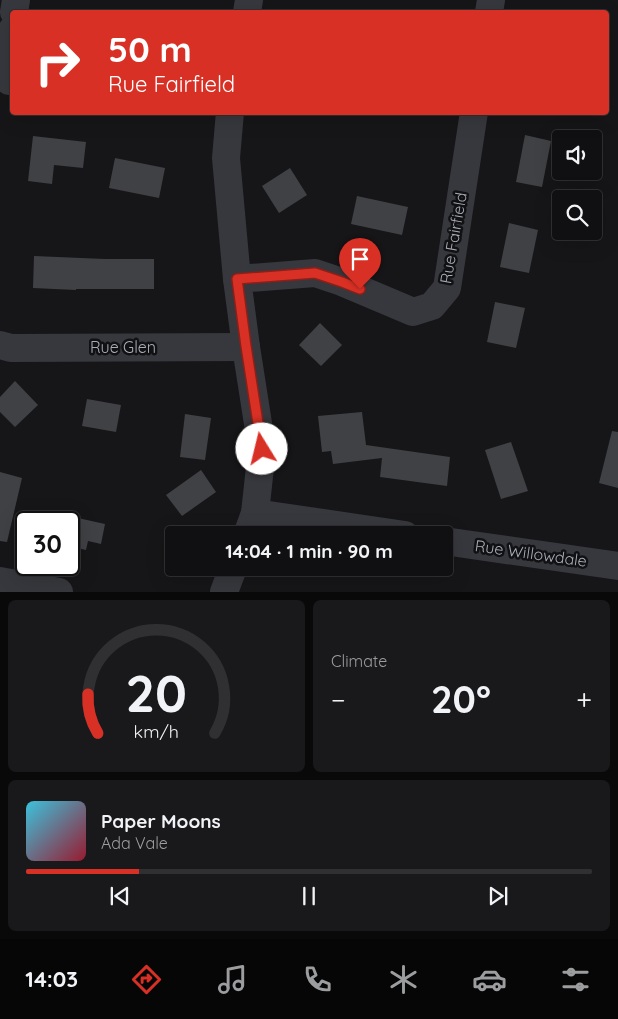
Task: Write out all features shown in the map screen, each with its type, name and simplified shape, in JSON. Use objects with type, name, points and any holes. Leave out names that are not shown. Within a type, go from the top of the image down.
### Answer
[{"type":"street","points":[[7,83],[10,51]]},
{"type":"street","points":[[230,115],[226,158],[237,279],[262,449],[251,524],[279,526]]},
{"type":"street","name":"Rue Fairfield","points":[[237,279],[315,273],[342,282],[413,312],[432,306],[447,288],[474,115]]},
{"type":"street","name":"Rue Glen","points":[[0,345],[11,348],[246,346]]},
{"type":"street","name":"Rue Willowdale","points":[[453,542],[618,566]]},
{"type":"street","points":[[224,592],[230,576]]},
{"type":"street","points":[[0,581],[59,592]]},
{"type":"building","points":[[525,135],[551,141],[542,187],[516,182]]},
{"type":"building","points":[[33,136],[86,142],[83,168],[54,165],[52,184],[28,181]]},
{"type":"building","points":[[115,158],[165,168],[159,198],[109,188]]},
{"type":"building","points":[[290,168],[307,195],[279,213],[262,186]]},
{"type":"building","points":[[357,196],[408,207],[402,235],[351,224]]},
{"type":"building","points":[[509,223],[538,230],[529,273],[500,267]]},
{"type":"building","points":[[34,256],[154,259],[154,289],[76,290],[33,288]]},
{"type":"building","points":[[495,302],[525,308],[516,348],[487,342]]},
{"type":"building","points":[[320,323],[342,345],[321,366],[299,345]]},
{"type":"building","points":[[15,381],[38,405],[15,427],[0,412],[0,397]]},
{"type":"building","points":[[87,399],[121,405],[116,432],[82,426]]},
{"type":"building","points":[[362,412],[366,445],[450,457],[447,486],[380,477],[382,458],[333,464],[331,451],[322,452],[318,416]]},
{"type":"building","points":[[185,414],[211,418],[205,460],[180,457]]},
{"type":"building","points":[[612,431],[618,432],[618,488],[599,483]]},
{"type":"building","points":[[511,442],[528,491],[501,499],[485,450]]},
{"type":"building","points":[[201,470],[216,492],[182,516],[166,495]]},
{"type":"building","points":[[0,472],[22,478],[7,542],[0,541]]},
{"type":"building","points":[[80,518],[105,524],[101,544],[88,541],[86,550],[80,549]]},
{"type":"route","points":[[262,449],[237,279],[315,273],[360,289]]}]
